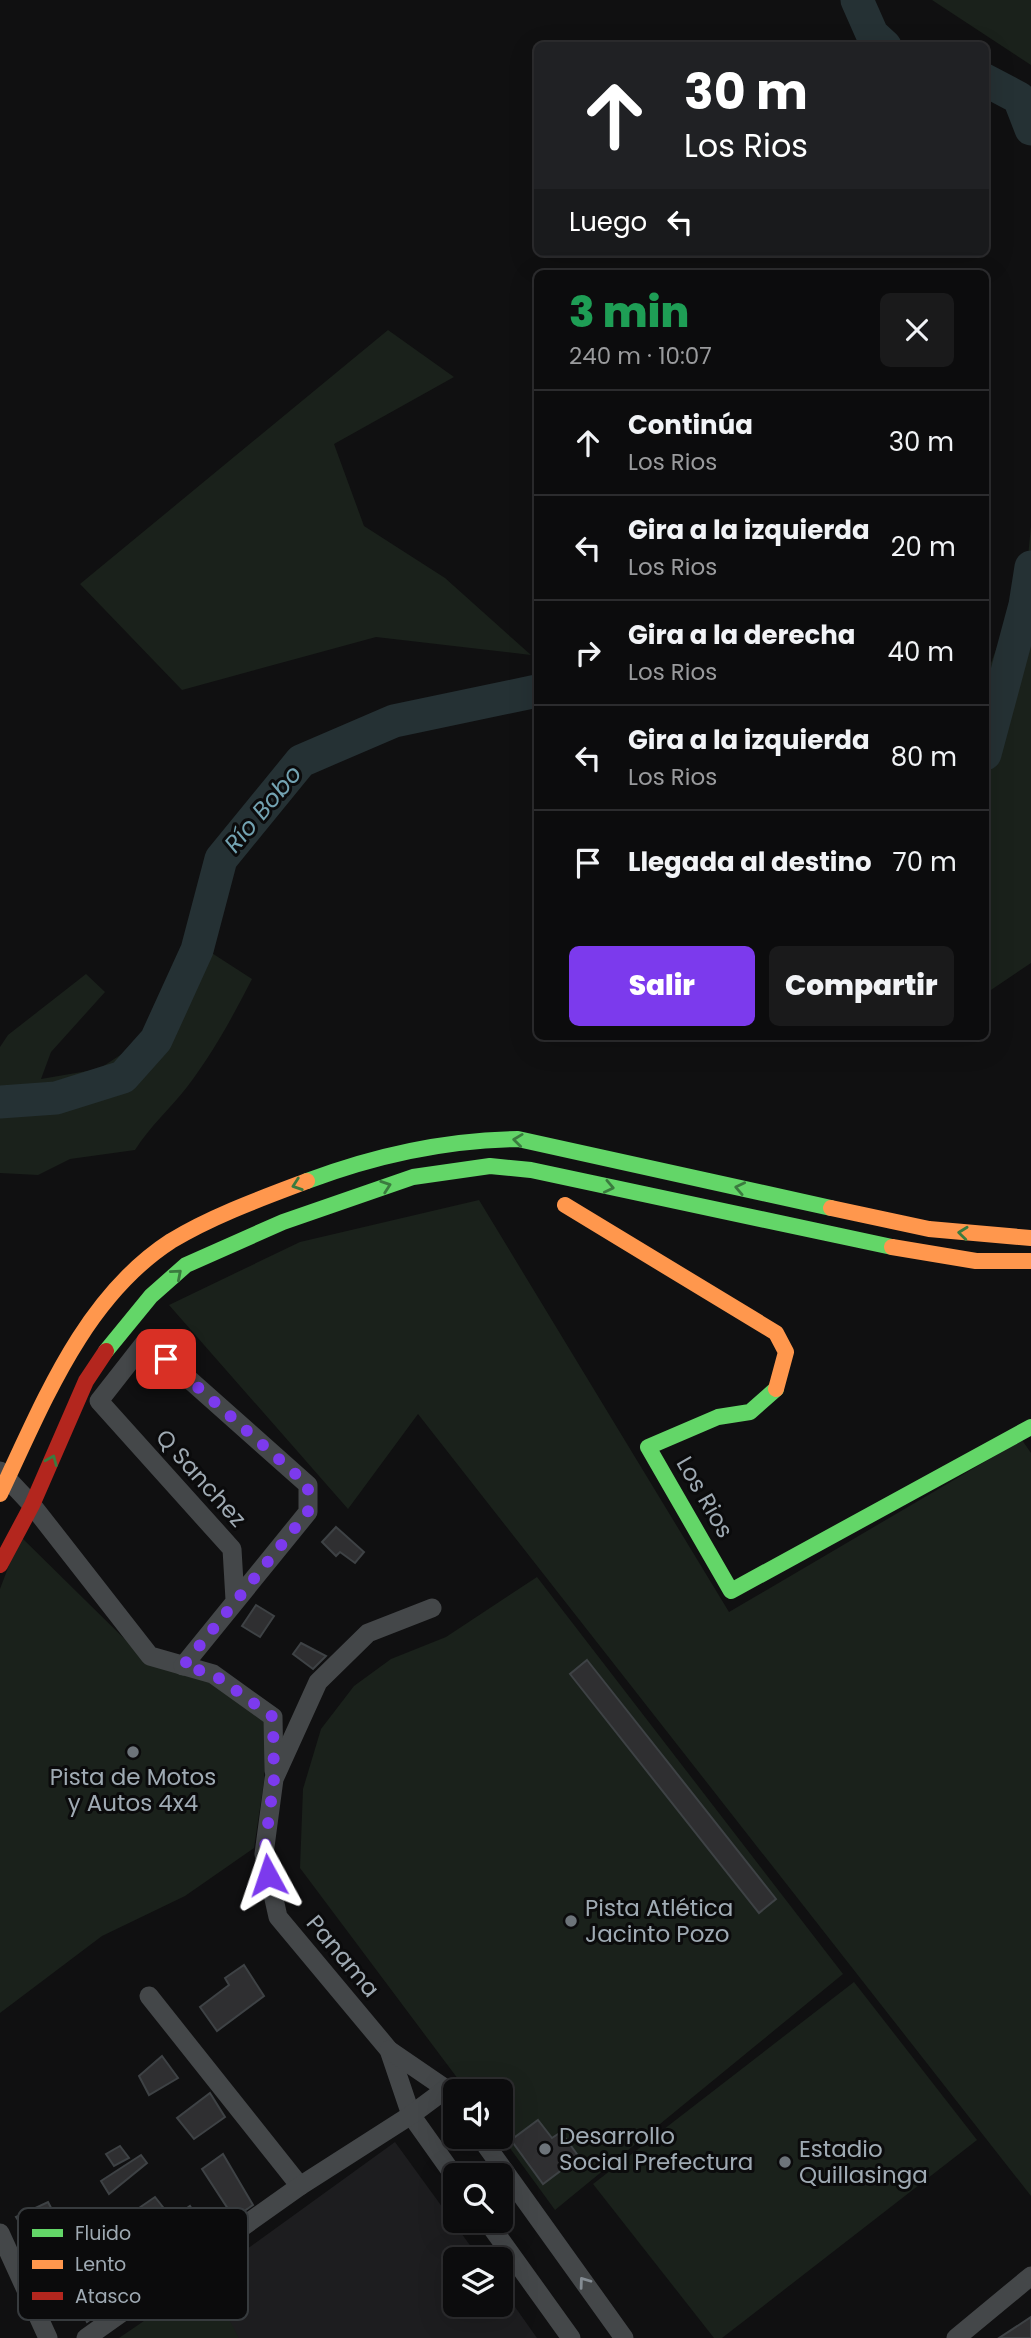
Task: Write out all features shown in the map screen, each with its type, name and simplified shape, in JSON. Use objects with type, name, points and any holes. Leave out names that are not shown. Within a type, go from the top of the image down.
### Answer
[{"type":"main road","points":[[2,1481],[64,1363],[103,1305],[140,1266],[168,1244],[265,1196],[396,1152],[482,1138],[518,1139],[929,1229],[1031,1238]]},
{"type":"main road","points":[[0,1566],[32,1505],[86,1381],[120,1332],[151,1296],[186,1265],[283,1222],[412,1177],[490,1166],[531,1170],[921,1253],[976,1261],[1031,1261]]},
{"type":"main road","name":"Los Rios","points":[[565,1205],[776,1333],[786,1352],[776,1391],[750,1412],[718,1417],[648,1447],[731,1591],[1031,1427]]},
{"type":"street","name":"Q Sanchez","points":[[146,1341],[308,1485],[308,1512],[235,1600],[232,1549],[99,1401],[146,1341]]},
{"type":"street","points":[[2,1481],[32,1505],[150,1656],[213,1674],[273,1717],[274,1779]]},
{"type":"street","points":[[183,1666],[235,1600]]},
{"type":"street","name":"Panama","points":[[432,1608],[368,1633],[318,1682],[274,1779],[264,1854],[278,1917],[388,2050],[411,2115],[445,2163]]},
{"type":"street","points":[[149,1996],[300,2186]]},
{"type":"street","points":[[388,2050],[443,2090]]},
{"type":"street","points":[[248,2223],[411,2115],[443,2099]]},
{"type":"street","points":[[489,2149],[624,2338]]},
{"type":"street","points":[[0,2233],[18,2272]]},
{"type":"street","points":[[496,2233],[571,2338]]},
{"type":"street","points":[[956,2338],[1031,2276]]},
{"type":"street","points":[[40,2320],[48,2338]]},
{"type":"street","points":[[86,2338],[111,2320]]},
{"type":"shaded area","points":[[932,0],[1031,0],[1031,65]]},
{"type":"shaded area","points":[[388,330],[454,377],[334,444],[364,526],[445,578],[531,655],[376,637],[182,690],[80,584]]},
{"type":"shaded area","points":[[1031,526],[1031,963],[989,991],[989,668],[1027,567]]},
{"type":"shaded area","points":[[187,937],[252,979],[222,1034],[187,1087],[135,1150],[70,1159],[38,1175],[0,1173],[0,1047],[8,1035],[86,974],[105,992],[51,1052],[41,1079],[99,1069],[137,1044]]},
{"type":"shaded area","points":[[479,1200],[729,1612],[1022,1440],[1031,1453],[1031,2196],[418,1414],[348,1509],[169,1305],[300,1242]]},
{"type":"shaded area","name":"Pista de Motos y Autos 4x4","points":[[20,1536],[148,1662],[211,1682],[266,1722],[264,1781],[254,1848],[185,1896],[102,1936],[0,2013],[0,1589]]},
{"type":"shaded area","name":"Pista Atlética Jacinto Pozo","points":[[537,1577],[843,1974],[555,2210],[510,2149],[513,2149],[513,2079],[458,2079],[300,1868],[303,1789],[321,1729],[354,1686],[391,1659],[446,1637]]},
{"type":"shaded area","name":"Estadio Quillasinga","points":[[854,1982],[977,2140],[722,2338],[714,2338],[593,2184]]},
{"type":"shaded area","points":[[395,2142],[443,2208],[443,2233],[461,2233],[471,2247],[443,2247],[443,2317],[513,2317],[513,2304],[537,2338],[202,2338],[205,2320],[248,2320],[248,2248]]},
{"type":"shaded area","points":[[145,2320],[229,2320],[239,2338],[119,2338]]},
{"type":"building","points":[[336,1527],[364,1552],[355,1563],[340,1552],[336,1556],[322,1542]]},
{"type":"building","points":[[256,1605],[274,1616],[260,1637],[242,1626]]},
{"type":"building","points":[[301,1643],[326,1656],[313,1669],[293,1654]]},
{"type":"building","points":[[587,1660],[776,1899],[759,1913],[570,1674]]},
{"type":"building","points":[[244,1965],[264,1996],[217,2031],[200,2007],[229,1985],[225,1978]]},
{"type":"building","points":[[162,2056],[178,2078],[149,2095],[139,2076]]},
{"type":"building","points":[[210,2093],[225,2117],[194,2139],[177,2118]]},
{"type":"building","name":"Desarrollo Social Prefectura","points":[[538,2120],[552,2138],[561,2132],[579,2157],[543,2184],[513,2143],[513,2139]]},
{"type":"building","points":[[120,2146],[129,2158],[114,2166],[106,2154]]},
{"type":"building","points":[[223,2154],[253,2205],[248,2208],[227,2208],[202,2169]]},
{"type":"building","points":[[141,2155],[147,2163],[109,2194],[101,2181]]},
{"type":"building","points":[[155,2197],[164,2208],[139,2208]]},
{"type":"building","points":[[48,2202],[51,2208],[35,2208]]},
{"type":"building","points":[[1031,2317],[1031,2338],[999,2338]]},
{"type":"waterway","name":"Río Bobo","points":[[857,0],[872,34],[881,42]]},
{"type":"waterway","name":"Río Bobo","points":[[989,82],[1019,98],[1031,129]]},
{"type":"waterway","name":"Río Bobo","points":[[989,739],[1025,605],[1031,567]]},
{"type":"waterway","name":"Río Bobo","points":[[0,1102],[56,1098],[123,1077],[156,1040],[197,950],[221,859],[301,761],[394,721],[534,692]]},
{"type":"traffic: fast","points":[[307,1181],[411,1151],[464,1142],[518,1139],[831,1208]]},
{"type":"traffic: fast","points":[[106,1351],[151,1296],[186,1265],[283,1222],[413,1177],[490,1166],[531,1170],[892,1247]]},
{"type":"traffic: fast","points":[[776,1389],[750,1412],[718,1417],[648,1447],[731,1591],[1031,1427]]},
{"type":"traffic: slow","points":[[0,1494],[69,1355],[113,1292],[140,1265],[171,1241],[203,1223],[307,1181]]},
{"type":"traffic: slow","points":[[565,1205],[776,1333],[786,1352],[776,1389]]},
{"type":"traffic: slow","points":[[831,1208],[929,1229],[1031,1238]]},
{"type":"traffic: slow","points":[[892,1247],[976,1261],[1031,1261]]},
{"type":"traffic: jam","points":[[0,1565],[32,1505],[86,1381],[106,1351]]},
{"type":"place","name":"Pista de Motos y Autos 4x4","points":[[133,1752]]},
{"type":"place","name":"Pista Atlética Jacinto Pozo","points":[[571,1921]]},
{"type":"place","name":"Desarrollo Social Prefectura","points":[[545,2149]]},
{"type":"place","name":"Estadio Quillasinga","points":[[785,2162]]},
{"type":"route","points":[[166,1359],[308,1485],[308,1512],[183,1666],[213,1674],[273,1717],[274,1779],[264,1854],[268,1875]]}]
